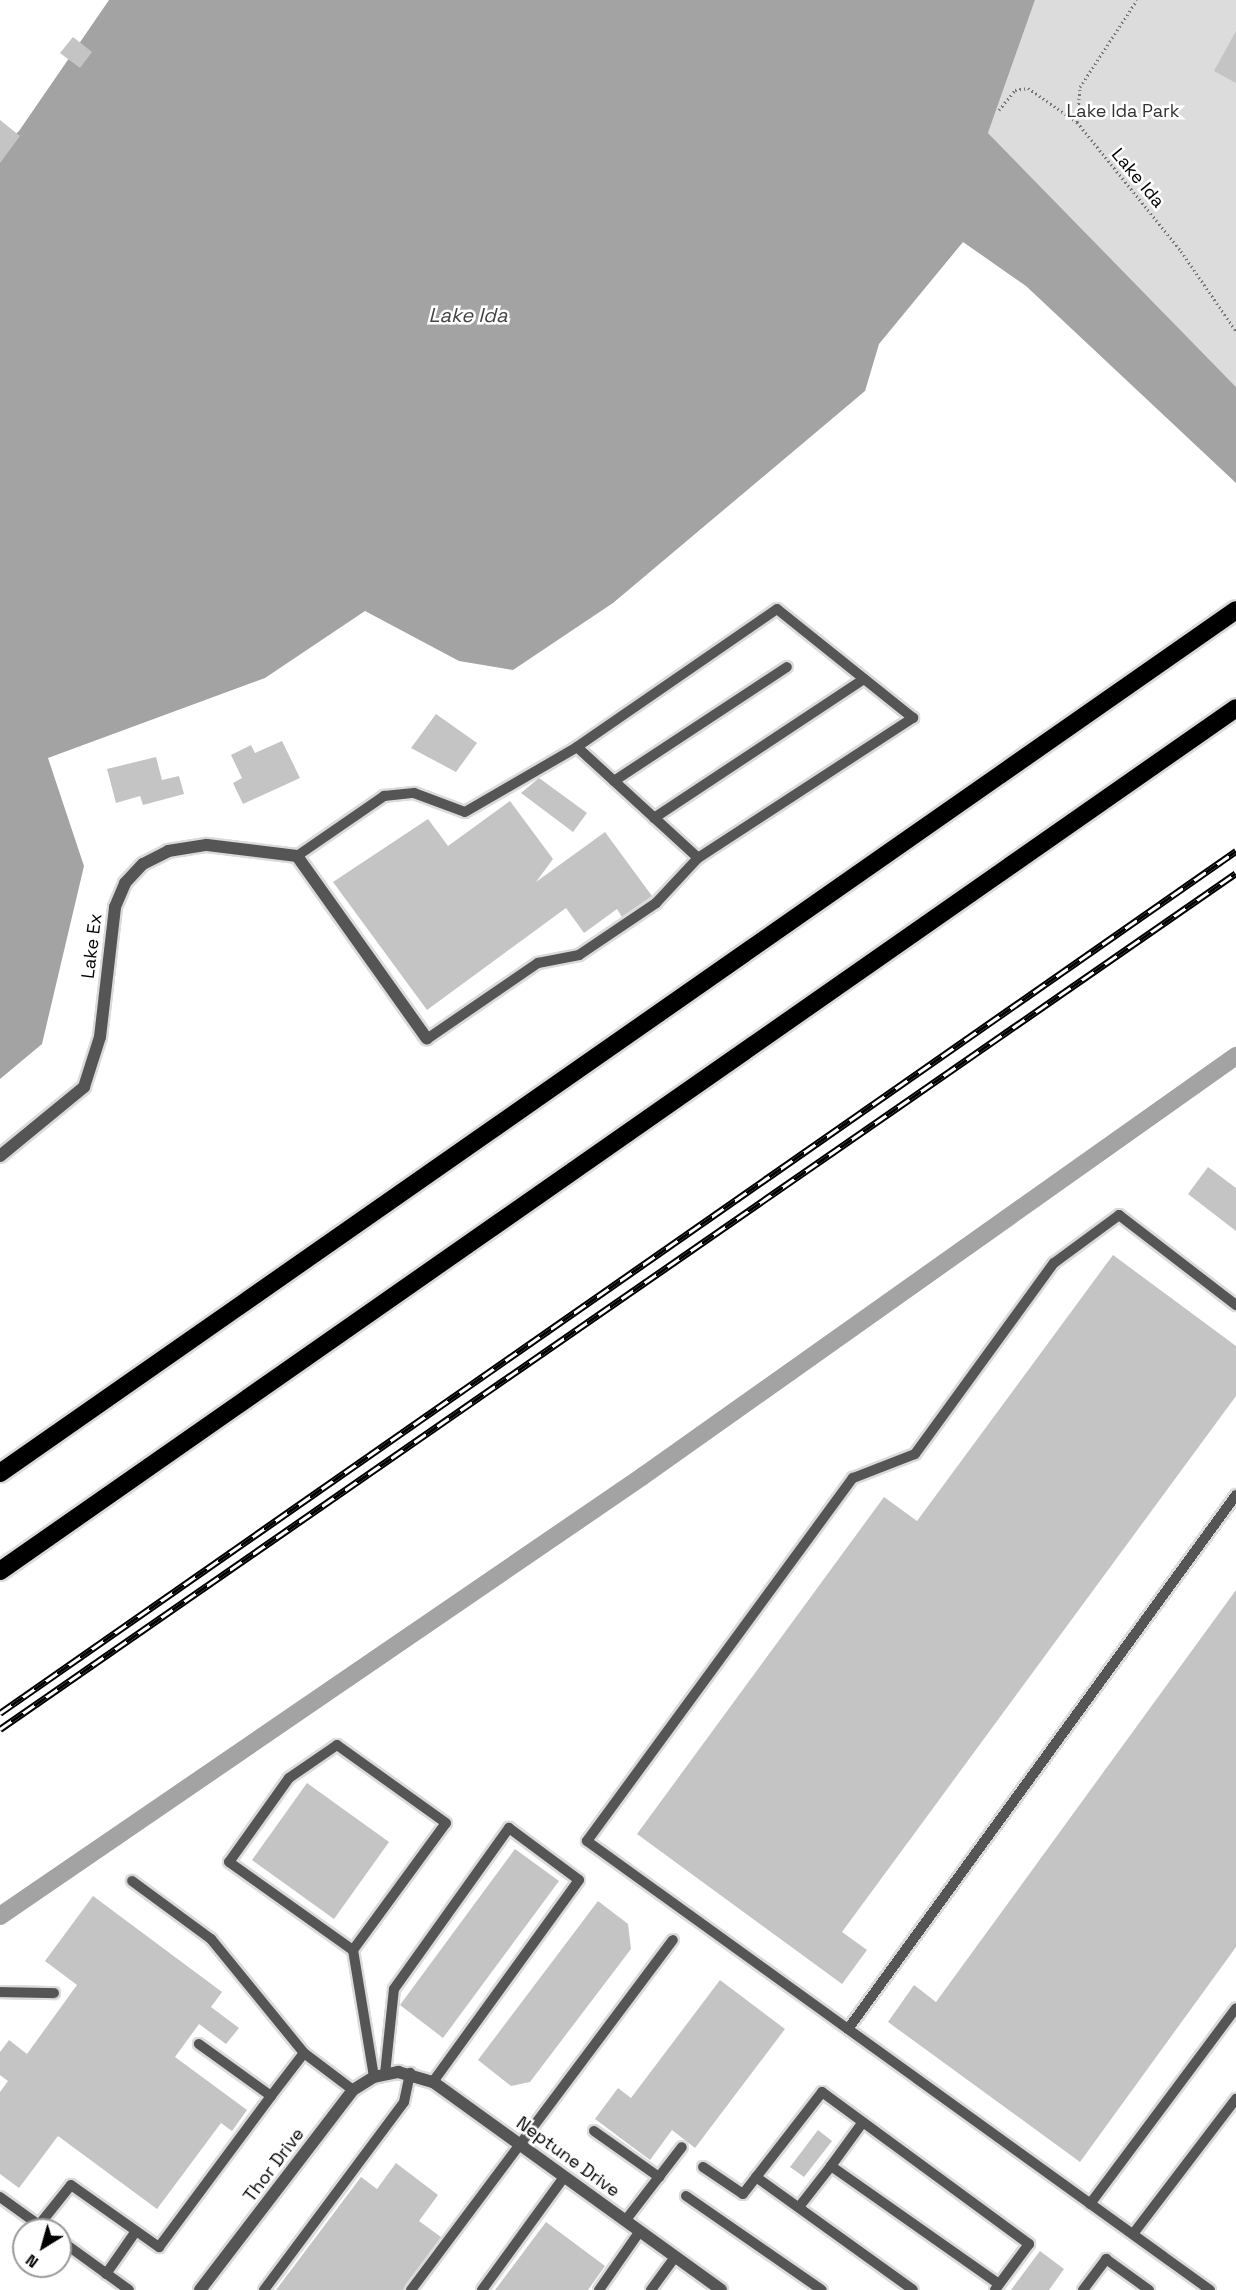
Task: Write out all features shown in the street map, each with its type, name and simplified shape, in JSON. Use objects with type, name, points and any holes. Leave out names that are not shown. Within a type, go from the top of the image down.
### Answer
[{"type":"highway","points":[[0,1473],[1236,610]]},
{"type":"highway","points":[[0,1571],[1236,708]]},
{"type":"street","name":"Lake Ex","points":[[0,1156],[84,1087],[100,1037],[115,907],[125,884],[143,864],[168,851],[207,845],[297,856]]},
{"type":"street","points":[[297,856],[428,1039]]},
{"type":"street","name":"Neptune Drive","points":[[380,2075],[410,2073],[433,2082],[721,2290]]},
{"type":"street","name":"Thor Drive","points":[[200,2290],[353,2090],[380,2075]]},
{"type":"lane","points":[[297,856],[384,796],[414,792],[465,812],[576,747],[777,609],[913,718],[698,858],[647,910],[579,955],[538,963],[428,1039]]},
{"type":"lane","points":[[614,781],[787,667]]},
{"type":"lane","points":[[654,818],[864,679]]},
{"type":"lane","points":[[576,747],[698,858]]},
{"type":"lane","points":[[1210,2290],[586,1841],[853,1478],[915,1454],[1054,1263],[1119,1215],[1236,1305]]},
{"type":"lane","points":[[848,2029],[1236,1495]]},
{"type":"lane","points":[[353,1950],[446,1823],[337,1745],[289,1778],[229,1862],[353,1950],[380,2075]]},
{"type":"lane","points":[[380,2075],[394,1989],[509,1828],[579,1880],[433,2082]]},
{"type":"lane","points":[[132,1881],[211,1939],[304,2053],[353,2090]]},
{"type":"lane","points":[[411,2290],[673,1940]]},
{"type":"lane","points":[[0,1992],[54,1993]]},
{"type":"lane","points":[[1090,2204],[1236,2008]]},
{"type":"lane","points":[[199,2044],[271,2096]]},
{"type":"lane","points":[[50,2218],[71,2185],[159,2247],[304,2053]]},
{"type":"lane","points":[[264,2290],[404,2102],[410,2073]]},
{"type":"lane","points":[[703,2167],[743,2194],[822,2092],[1029,2244],[997,2287],[831,2166]]},
{"type":"lane","points":[[1133,2234],[1236,2098]]},
{"type":"lane","points":[[799,2207],[863,2122]]},
{"type":"lane","points":[[594,2131],[659,2177]]},
{"type":"lane","points":[[625,2221],[682,2147]]},
{"type":"lane","points":[[482,2290],[564,2176]]},
{"type":"lane","points":[[756,2176],[913,2290]]},
{"type":"lane","points":[[686,2196],[822,2290]]},
{"type":"lane","points":[[0,2197],[29,2218]]},
{"type":"lane","points":[[106,2274],[136,2231]]},
{"type":"lane","points":[[599,2290],[640,2231]]},
{"type":"lane","points":[[72,2249],[129,2290]]},
{"type":"lane","points":[[651,2290],[675,2257]]},
{"type":"lane","points":[[1083,2290],[1106,2259],[1149,2290]]},
{"type":"path","points":[[1077,122],[1080,87],[1137,0]]},
{"type":"path","name":"Lake Ida","points":[[999,110],[1016,90],[1028,88],[1077,122],[1181,251],[1236,331]]},
{"type":"green space","name":"Lake Ida Park","points":[[1035,0],[1236,0],[1236,387],[988,133]]},
{"type":"water","name":"Lake Ida","points":[[109,0],[1035,0],[988,133],[1236,387],[1236,483],[1026,286],[963,242],[879,344],[865,391],[613,603],[513,670],[459,661],[365,611],[265,678],[48,758],[84,866],[42,1044],[0,1079],[0,147],[19,131]]},
{"type":"building","points":[[1236,31],[1236,83],[1214,71]]},
{"type":"building","points":[[73,37],[92,52],[80,68],[60,53]]},
{"type":"building","points":[[0,120],[20,136],[0,163]]},
{"type":"building","points":[[436,714],[477,743],[456,772],[411,748]]},
{"type":"building","points":[[282,741],[300,778],[243,804],[233,783],[242,778],[231,755],[251,745],[255,753]]},
{"type":"building","points":[[156,757],[162,780],[179,776],[184,794],[143,805],[140,796],[116,803],[107,769]]},
{"type":"building","points":[[539,778],[587,813],[573,832],[521,793]]},
{"type":"building","points":[[510,801],[553,859],[536,882],[605,832],[652,896],[622,917],[617,909],[584,933],[566,908],[427,1010],[333,882],[428,819],[448,846]]},
{"type":"building","points":[[1208,1167],[1236,1188],[1236,1231],[1188,1194]]},
{"type":"building","points":[[1113,1255],[1236,1346],[1236,1396],[842,1932],[867,1950],[842,1984],[637,1834],[884,1497],[917,1521]]},
{"type":"building","points":[[1236,1590],[1236,1947],[1080,2162],[888,2022],[914,1985],[936,2002]]},
{"type":"building","points":[[307,1783],[389,1842],[334,1919],[252,1860]]},
{"type":"building","points":[[515,1849],[559,1881],[443,2038],[400,2005]]},
{"type":"building","points":[[93,1896],[222,1992],[211,2007],[239,2028],[226,2044],[199,2024],[175,2057],[247,2110],[232,2131],[221,2123],[157,2209],[58,2136],[19,2188],[0,2174],[0,2092],[8,2081],[0,2075],[0,2052],[9,2040],[27,2054],[77,1985],[45,1961]]},
{"type":"building","points":[[598,1901],[628,1924],[631,1949],[530,2082],[511,2086],[478,2060]]},
{"type":"building","points":[[720,1980],[785,2029],[695,2148],[672,2130],[650,2160],[595,2119],[618,2088],[631,2098]]},
{"type":"building","points":[[818,2130],[832,2141],[804,2177],[790,2167]]},
{"type":"building","points":[[396,2163],[438,2195],[419,2221],[441,2237],[403,2290],[276,2290],[361,2177],[377,2189]]},
{"type":"building","points":[[546,2222],[605,2266],[588,2290],[495,2290]]},
{"type":"building","points":[[1040,2251],[1064,2269],[1049,2290],[1011,2290]]},
{"type":"waterway","points":[[0,1916],[643,1476],[1236,1056]]},
{"type":"railway","points":[[0,1713],[1236,851]]},
{"type":"railway","points":[[0,1729],[1236,873]]}]
